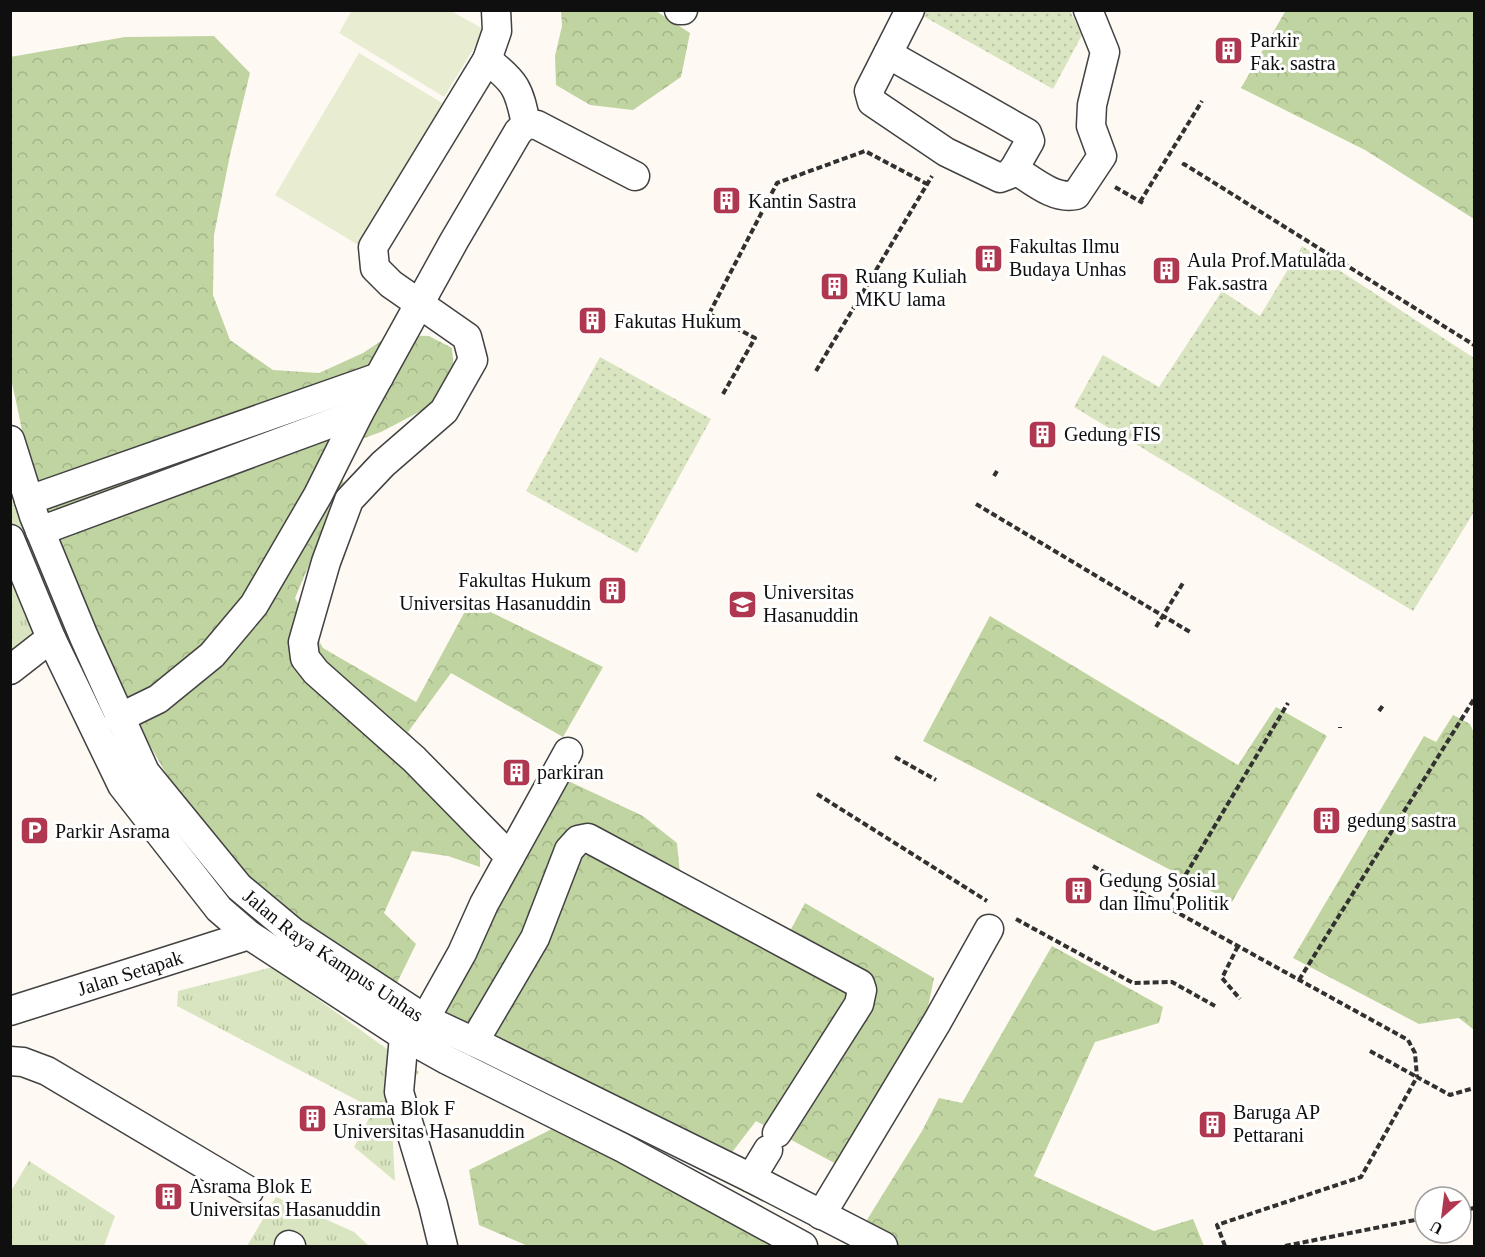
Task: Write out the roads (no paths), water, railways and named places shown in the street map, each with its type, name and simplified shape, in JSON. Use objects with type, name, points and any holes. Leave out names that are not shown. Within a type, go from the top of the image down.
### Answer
[{"type":"street","points":[[496,10],[497,31],[487,60],[374,247],[375,268],[391,284],[466,337],[473,360],[444,411],[383,464],[349,500],[316,595],[303,642],[303,650],[305,658],[316,672],[414,759],[510,857]]},
{"type":"street","points":[[888,54],[1028,134],[1030,141],[1014,170],[1000,178],[946,152],[872,102],[869,91],[910,10]]},
{"type":"street","points":[[1014,170],[1056,195],[1067,197],[1076,195],[1102,156],[1091,126],[1092,105],[1105,52],[1088,10]]},
{"type":"street","points":[[487,60],[508,76],[521,97],[526,124]]},
{"type":"street","points":[[526,124],[537,125],[635,176]]},
{"type":"street","points":[[119,718],[158,699],[212,655],[254,605],[318,495],[359,413],[419,304],[504,155],[518,132],[526,124]]},
{"type":"street","points":[[29,500],[379,377]]},
{"type":"street","points":[[39,531],[359,413]]},
{"type":"street","name":"Jalan Raya Kampus Unhas","points":[[10,440],[39,531],[119,718],[145,772],[239,887],[293,932],[336,977]]},
{"type":"street","name":"Jalan Raya Kampus Unhas","points":[[10,539],[51,638],[122,785],[219,909],[249,935],[336,977],[415,1028],[494,1084],[623,1148],[803,1246]]},
{"type":"street","points":[[10,670],[51,638]]},
{"type":"street","points":[[415,1028],[462,953],[484,904],[568,752]]},
{"type":"street","points":[[474,1042],[535,938],[569,850],[578,840],[588,838],[860,984],[862,990],[860,1004],[772,1141],[752,1178]]},
{"type":"street","points":[[821,1215],[937,1022],[989,929]]},
{"type":"street","name":"Jalan Setapak","points":[[10,1011],[249,935]]},
{"type":"street","name":"Jalan Raya Kampus Unhas","points":[[415,1028],[474,1042],[752,1178],[883,1246]]},
{"type":"street","name":"Jalan Raya Kampus Unhas","points":[[415,1028],[399,1092],[443,1246]]},
{"type":"street","points":[[10,1060],[47,1071],[249,1191]]},
{"type":"place","name":"Parkir Fak. sastra","points":[[1229,51]]},
{"type":"place","name":"Kantin Sastra","points":[[727,201]]},
{"type":"place","name":"Fakultas Ilmu Budaya Unhas","points":[[988,258]]},
{"type":"place","name":"Aula Prof.Matulada Fak.sastra","points":[[1166,271]]},
{"type":"place","name":"Ruang Kuliah MKU lama","points":[[834,287]]},
{"type":"place","name":"Fakutas Hukum","points":[[593,321]]},
{"type":"place","name":"Gedung FIS","points":[[1043,434]]},
{"type":"place","name":"Fakultas Hukum Universitas Hasanuddin","points":[[612,591]]},
{"type":"place","name":"Universitas Hasanuddin","points":[[742,604]]},
{"type":"place","name":"parkiran","points":[[516,772]]},
{"type":"place","name":"gedung sastra","points":[[1326,820]]},
{"type":"place","name":"Parkir Asrama","points":[[34,831]]},
{"type":"place","name":"Gedung Sosial dan Ilmu Politik","points":[[1078,891]]},
{"type":"place","name":"Asrama Blok F Universitas Hasanuddin","points":[[312,1119]]},
{"type":"place","name":"Baruga AP Pettarani","points":[[1212,1124]]},
{"type":"place","name":"Asrama Blok E Universitas Hasanuddin","points":[[168,1197]]}]
